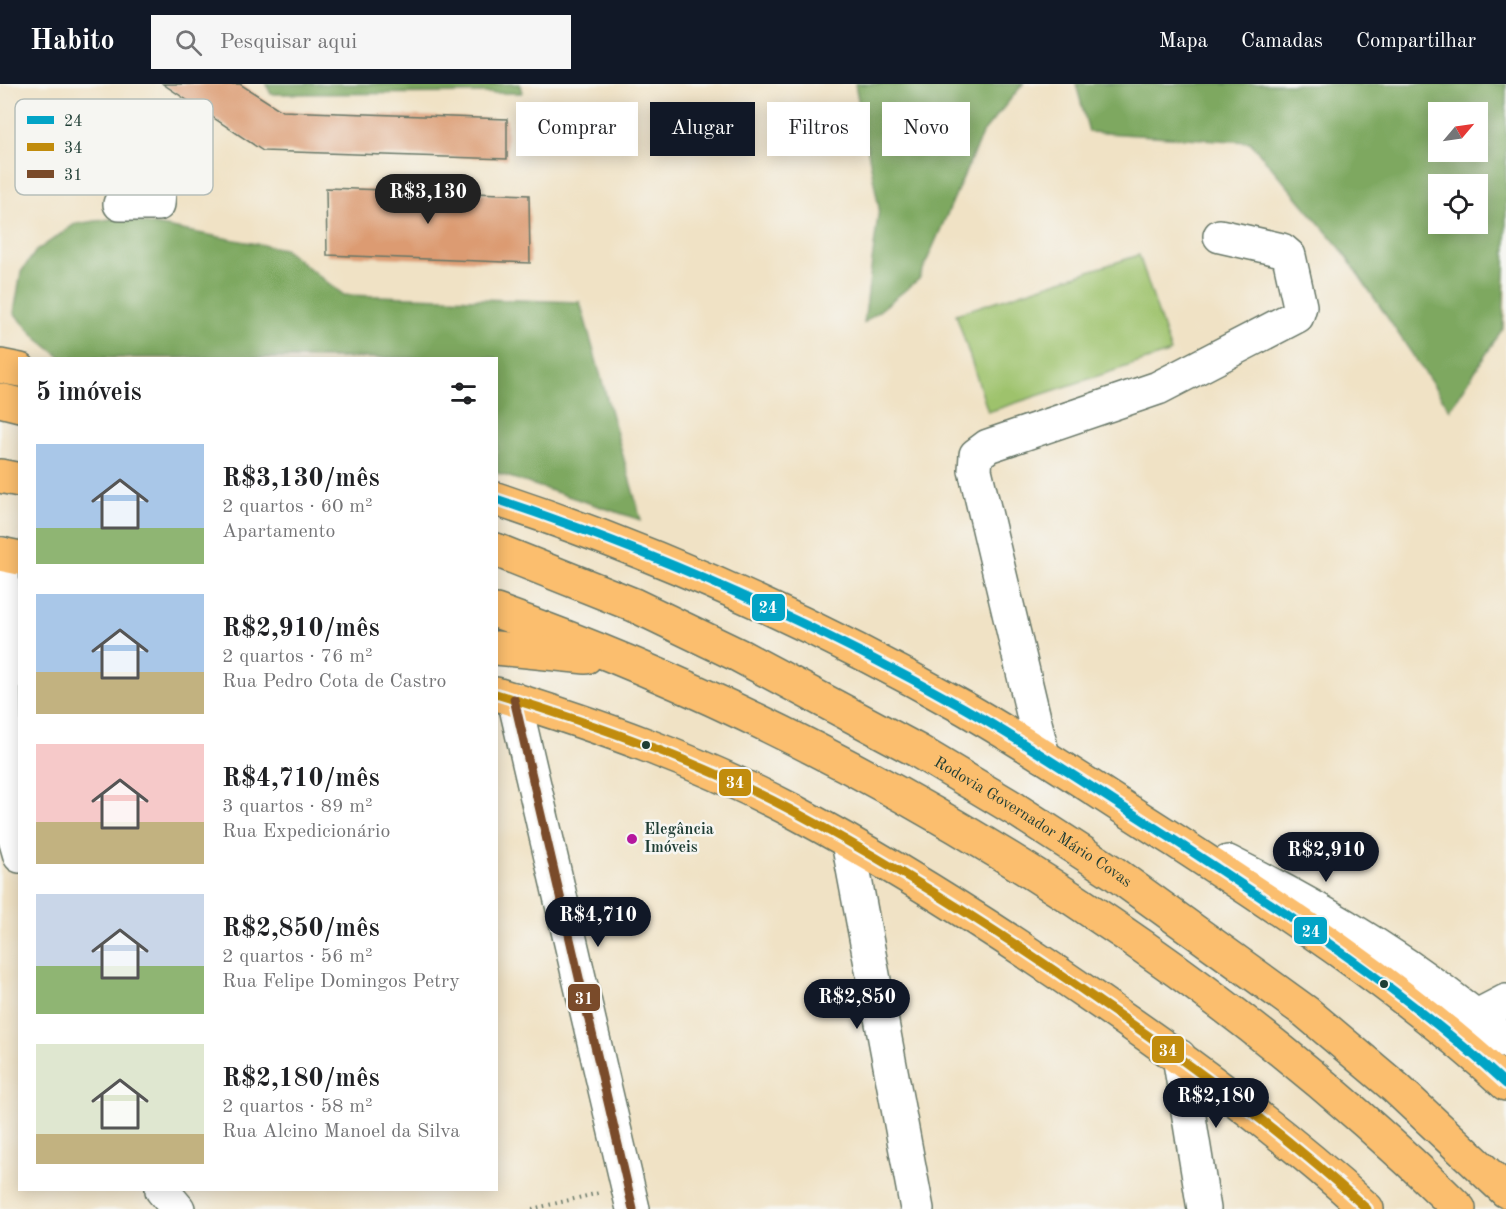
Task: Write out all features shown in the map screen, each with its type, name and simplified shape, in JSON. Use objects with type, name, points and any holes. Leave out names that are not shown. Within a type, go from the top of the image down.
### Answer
[{"type":"main road","points":[[0,366],[18,370]]},
{"type":"main road","points":[[0,398],[18,400]]},
{"type":"main road","points":[[0,398],[18,404]]},
{"type":"main road","points":[[0,476],[18,480]]},
{"type":"main road","points":[[498,500],[655,558],[770,609],[884,664],[965,708],[1280,909],[1360,965],[1459,1041],[1506,1084]]},
{"type":"main road","name":"Rodovia Governador Mário Covas","points":[[498,551],[634,605],[729,651],[918,751],[1015,808],[1114,873],[1306,1012],[1396,1088],[1506,1191]]},
{"type":"main road","points":[[498,612],[623,661],[798,739],[890,787],[1005,856],[1205,992],[1320,1084],[1424,1174],[1459,1209]]},
{"type":"main road","points":[[498,648],[623,661]]},
{"type":"main road","points":[[505,697],[691,764],[790,809],[940,896],[1021,948],[1179,1056],[1276,1132],[1367,1209]]},
{"type":"street","points":[[1043,756],[975,470],[976,455],[988,447],[1158,388],[1297,316],[1300,306],[1289,256],[1282,250],[1220,236]]},
{"type":"street","points":[[7,555],[5,768],[13,832],[18,849]]},
{"type":"street","points":[[505,697],[630,1198]]},
{"type":"street","points":[[1136,816],[1306,901],[1419,972],[1506,1041]]},
{"type":"street","points":[[848,842],[917,1209]]},
{"type":"street","points":[[1477,1016],[1506,1001]]},
{"type":"street","points":[[1179,1056],[1204,1209]]},
{"type":"street","points":[[163,1191],[178,1209]]},
{"type":"path","points":[[532,1209],[630,1198]]},
{"type":"green space","points":[[266,84],[520,84],[522,93],[271,94]]},
{"type":"green space","points":[[855,84],[1023,84],[982,134],[919,279],[864,323],[879,208],[869,156],[870,102],[858,102]]},
{"type":"green space","points":[[1076,84],[1506,84],[1506,240],[1503,328],[1450,410],[1341,249],[1250,142],[1089,132]]},
{"type":"green space","points":[[118,218],[284,249],[344,295],[580,302],[641,520],[498,473],[498,357],[61,357],[38,339],[14,313],[21,272],[36,251],[75,224]]},
{"type":"green space","points":[[1139,255],[1171,352],[988,412],[956,314]]},
{"type":"building","points":[[163,84],[240,84],[282,111],[507,119],[507,159],[263,151],[213,118],[213,99],[185,99]]},
{"type":"building","points":[[326,188],[529,195],[530,263],[327,255]]},
{"type":"transit line","name":"24","points":[[498,500],[617,543],[735,592],[794,619],[964,708],[1070,773],[1303,925],[1427,1017],[1506,1084]]},
{"type":"transit line","name":"34","points":[[498,695],[609,731],[683,760],[756,792],[870,854],[1025,951],[1169,1051],[1271,1127],[1367,1209]]},
{"type":"transit line","name":"31","points":[[514,699],[633,1209]]},
{"type":"place","name":"Elegância Imóveis","points":[[632,839]]}]
